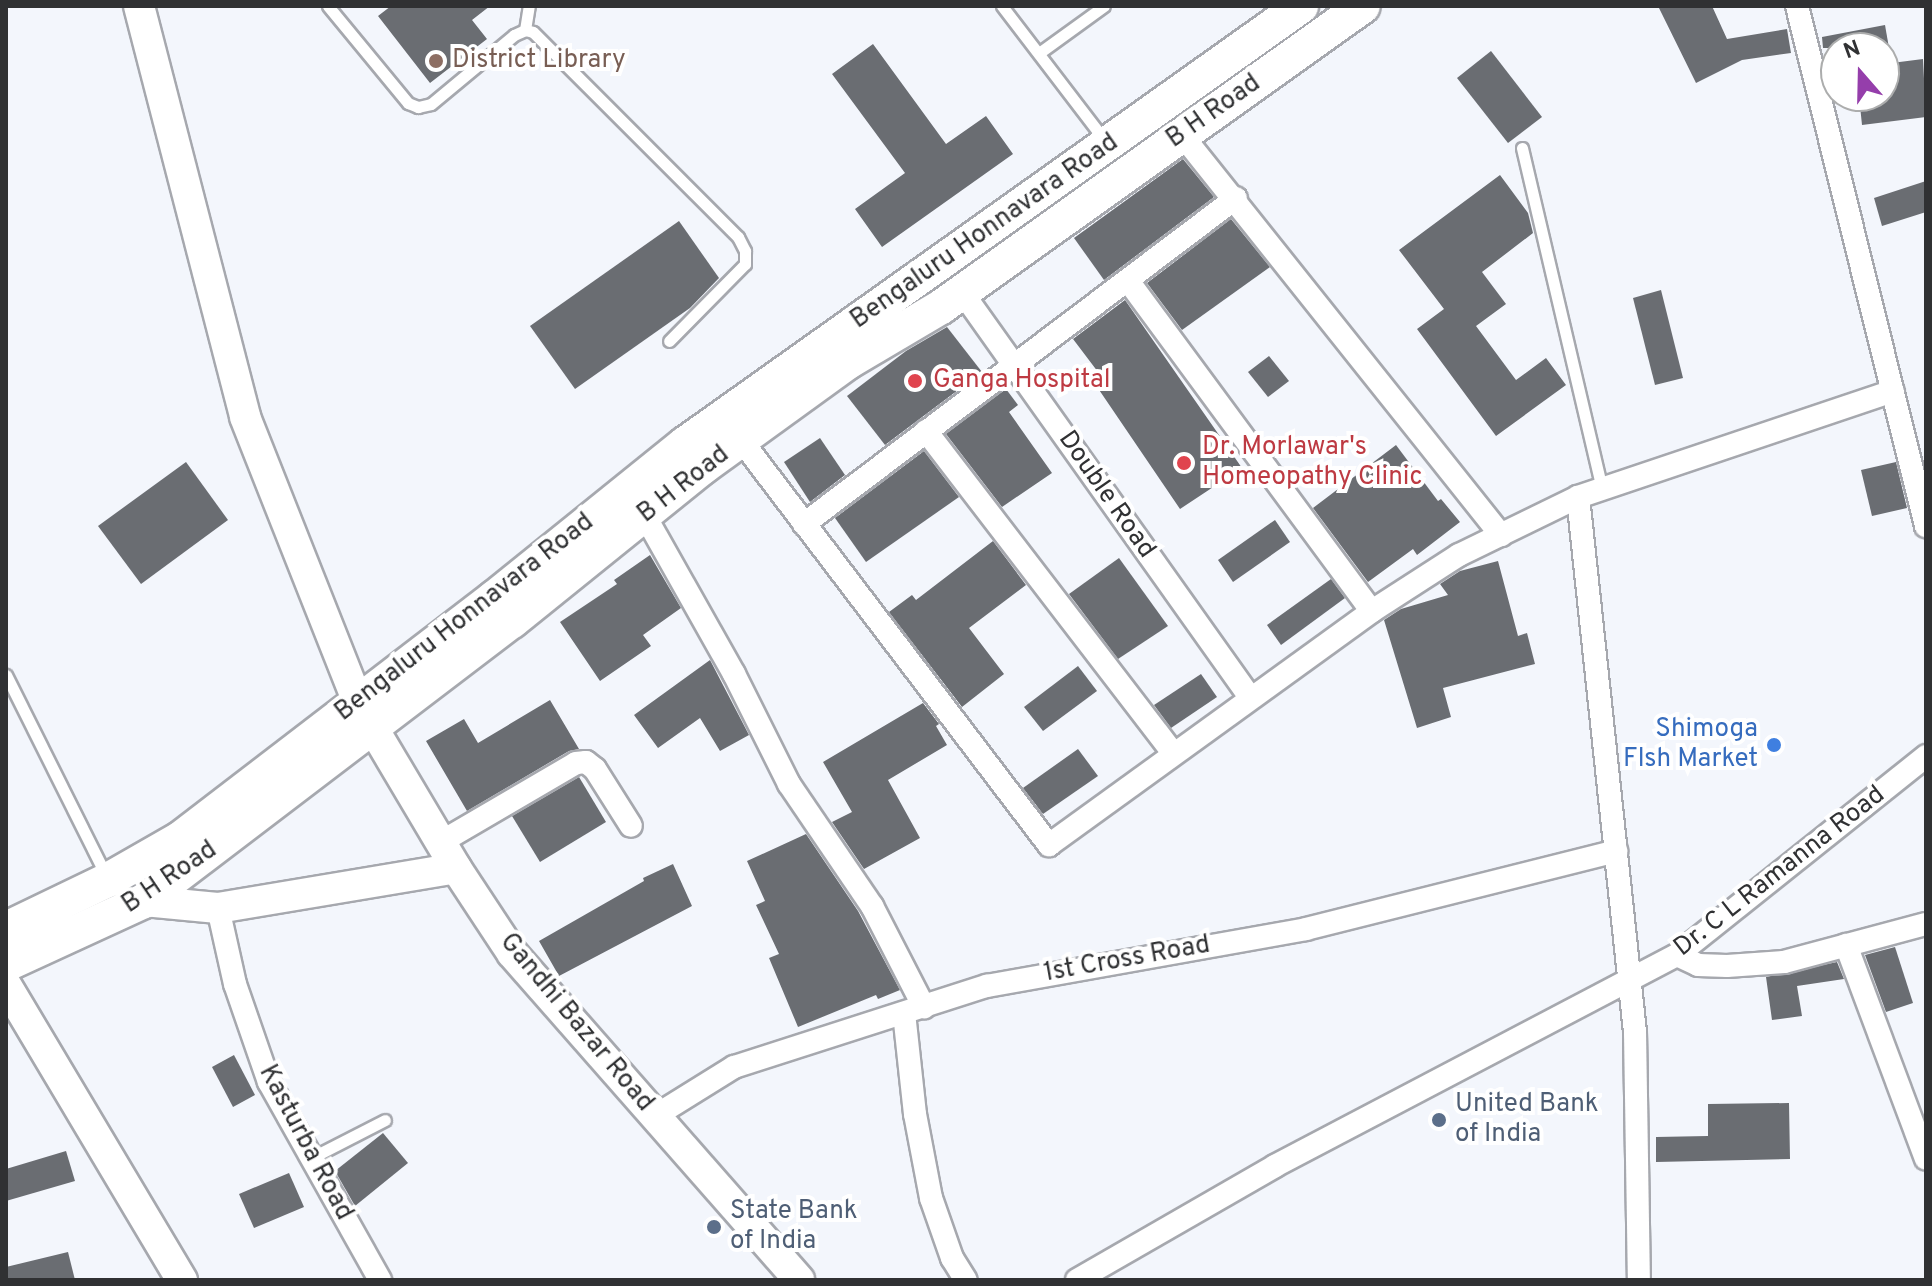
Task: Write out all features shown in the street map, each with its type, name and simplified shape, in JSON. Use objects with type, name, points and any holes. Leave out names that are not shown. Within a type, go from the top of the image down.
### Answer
[{"type":"main road","name":"Bengaluru Honnavara Road","points":[[7,956],[108,880],[180,839],[365,714],[685,444],[1109,146],[1301,6]]},
{"type":"main road","name":"B H Road","points":[[7,956],[144,901],[365,714],[645,516],[741,440],[848,362],[962,292],[1363,6]]},
{"type":"street","name":"Gandhi Bazar Road","points":[[139,6],[245,417],[365,714],[512,953],[799,1280]]},
{"type":"street","points":[[1797,6],[1893,391],[1917,448],[1926,526]]},
{"type":"street","points":[[1182,135],[1236,198],[1501,535]]},
{"type":"street","points":[[804,524],[1013,365],[1129,282],[1236,198]]},
{"type":"street","points":[[1129,282],[1372,611]]},
{"type":"street","name":"Double Road","points":[[962,292],[1250,697]]},
{"type":"street","points":[[741,440],[1049,845],[1250,697],[1372,611],[1459,555],[1578,497],[1893,391]]},
{"type":"street","points":[[926,431],[1173,753]]},
{"type":"street","points":[[1578,497],[1631,981],[1639,1280]]},
{"type":"street","points":[[645,516],[734,674],[789,784],[872,906],[914,1010],[915,1114],[931,1198],[952,1258],[966,1280]]},
{"type":"street","name":"Dr. C L Ramanna Road","points":[[1077,1280],[1275,1166],[1677,955],[1926,756]]},
{"type":"street","points":[[144,901],[218,908],[449,855],[576,763],[586,762],[595,769],[631,826]]},
{"type":"street","name":"1st Cross Road","points":[[655,1116],[734,1067],[987,986],[1306,929],[1616,851]]},
{"type":"street","name":"Kasturba Road","points":[[218,908],[235,984],[269,1082],[380,1280]]},
{"type":"street","points":[[1677,955],[1698,965],[1784,962],[1926,924]]},
{"type":"street","points":[[1846,945],[1926,1159]]},
{"type":"street","points":[[7,956],[182,1280]]},
{"type":"lane","points":[[328,6],[408,103],[418,107],[431,104],[525,30],[529,6]]},
{"type":"lane","points":[[1002,6],[1109,146]]},
{"type":"lane","points":[[1039,53],[1104,6]]},
{"type":"lane","points":[[525,30],[533,32],[738,237],[745,251],[745,264],[669,341]]},
{"type":"lane","points":[[1522,148],[1602,489]]},
{"type":"lane","points":[[6,675],[108,880]]},
{"type":"lane","points":[[311,1158],[385,1120]]},
{"type":"building","name":"District Library","points":[[391,6],[490,6],[472,20],[487,39],[430,83],[378,16]]},
{"type":"building","points":[[1658,6],[1712,6],[1727,39],[1787,29],[1791,53],[1742,60],[1696,83]]},
{"type":"building","points":[[1885,25],[1886,32],[1848,32]]},
{"type":"building","points":[[873,44],[946,144],[986,116],[1013,154],[882,247],[855,209],[905,173],[832,74]]},
{"type":"building","points":[[1491,51],[1542,117],[1508,143],[1457,78]]},
{"type":"building","points":[[1923,59],[1926,117],[1862,125],[1861,112],[1900,112],[1900,62]]},
{"type":"building","points":[[1183,159],[1214,197],[1104,280],[1074,238]]},
{"type":"building","points":[[1500,175],[1528,213],[1533,233],[1482,272],[1506,304],[1476,326],[1516,380],[1546,358],[1566,385],[1496,436],[1417,329],[1444,309],[1399,250]]},
{"type":"building","points":[[1926,181],[1926,212],[1882,226],[1874,198]]},
{"type":"building","points":[[1231,219],[1270,267],[1182,330],[1147,283]]},
{"type":"building","points":[[679,221],[719,278],[690,308],[575,389],[530,326]]},
{"type":"building","points":[[1661,290],[1683,378],[1655,385],[1633,298]]},
{"type":"building","points":[[1125,300],[1242,468],[1180,509],[1091,378],[1098,372],[1073,339]]},
{"type":"building","points":[[947,327],[982,372],[885,445],[847,396],[906,351]]},
{"type":"building","points":[[1269,356],[1289,381],[1268,397],[1248,372]]},
{"type":"building","points":[[1006,389],[1018,405],[1009,412],[1052,473],[1002,507],[946,434]]},
{"type":"building","points":[[820,438],[845,475],[810,502],[784,462]]},
{"type":"building","points":[[1396,445],[1438,501],[1441,499],[1460,522],[1417,555],[1413,549],[1368,582],[1313,508]]},
{"type":"building","points":[[924,451],[959,497],[866,562],[835,518]]},
{"type":"building","points":[[186,462],[228,520],[141,584],[98,526]]},
{"type":"building","points":[[1896,462],[1907,508],[1872,516],[1861,470]]},
{"type":"building","points":[[1275,520],[1290,542],[1233,582],[1218,560]]},
{"type":"building","points":[[993,541],[1026,585],[969,628],[1004,674],[962,707],[889,612],[912,595],[916,600]]},
{"type":"building","points":[[650,555],[681,608],[643,635],[651,646],[600,681],[560,622],[617,584],[614,580]]},
{"type":"building","points":[[1119,558],[1168,626],[1118,659],[1069,594]]},
{"type":"building","points":[[1498,561],[1518,636],[1527,633],[1535,664],[1443,688],[1451,717],[1417,728],[1384,620],[1401,609],[1448,595],[1440,584],[1460,571]]},
{"type":"building","points":[[1331,579],[1345,598],[1281,645],[1267,625]]},
{"type":"building","points":[[710,660],[749,735],[720,751],[700,718],[658,748],[634,715]]},
{"type":"building","points":[[1078,666],[1097,691],[1043,731],[1024,707]]},
{"type":"building","points":[[1201,674],[1217,697],[1171,728],[1154,705]]},
{"type":"building","points":[[550,700],[579,749],[569,751],[467,811],[426,741],[464,719],[478,743]]},
{"type":"building","points":[[923,703],[939,724],[936,726],[947,745],[888,780],[920,838],[864,869],[832,822],[852,812],[823,762]]},
{"type":"building","points":[[1078,749],[1098,776],[1043,814],[1023,788]]},
{"type":"building","points":[[579,777],[606,822],[540,862],[512,816]]},
{"type":"building","points":[[806,834],[858,911],[900,990],[878,999],[876,995],[798,1027],[769,958],[779,954],[756,905],[765,901],[747,861]]},
{"type":"building","points":[[673,864],[692,906],[559,976],[539,941],[644,881],[643,878]]},
{"type":"building","points":[[1895,947],[1913,1003],[1886,1012],[1865,955]]},
{"type":"building","points":[[1837,962],[1844,979],[1797,986],[1802,1016],[1772,1020],[1766,977]]},
{"type":"building","points":[[234,1055],[255,1095],[233,1107],[212,1067]]},
{"type":"building","points":[[1789,1103],[1790,1159],[1656,1162],[1656,1137],[1708,1136],[1708,1104]]},
{"type":"building","points":[[383,1133],[408,1163],[355,1206],[335,1171]]},
{"type":"building","points":[[66,1151],[75,1181],[6,1201],[6,1169]]},
{"type":"building","points":[[289,1173],[304,1207],[254,1228],[239,1194]]},
{"type":"building","points":[[68,1252],[75,1280],[6,1280],[6,1267]]},
{"type":"place","name":"District Library","points":[[436,61]]},
{"type":"place","name":"Ganga Hospital","points":[[915,381]]},
{"type":"place","name":"Dr. Morlawar's Homeopathy Clinic","points":[[1184,463]]},
{"type":"place","name":"Shimoga FIsh Market","points":[[1774,745]]},
{"type":"place","name":"United Bank of India","points":[[1439,1120]]},
{"type":"place","name":"State Bank of India","points":[[714,1227]]}]
